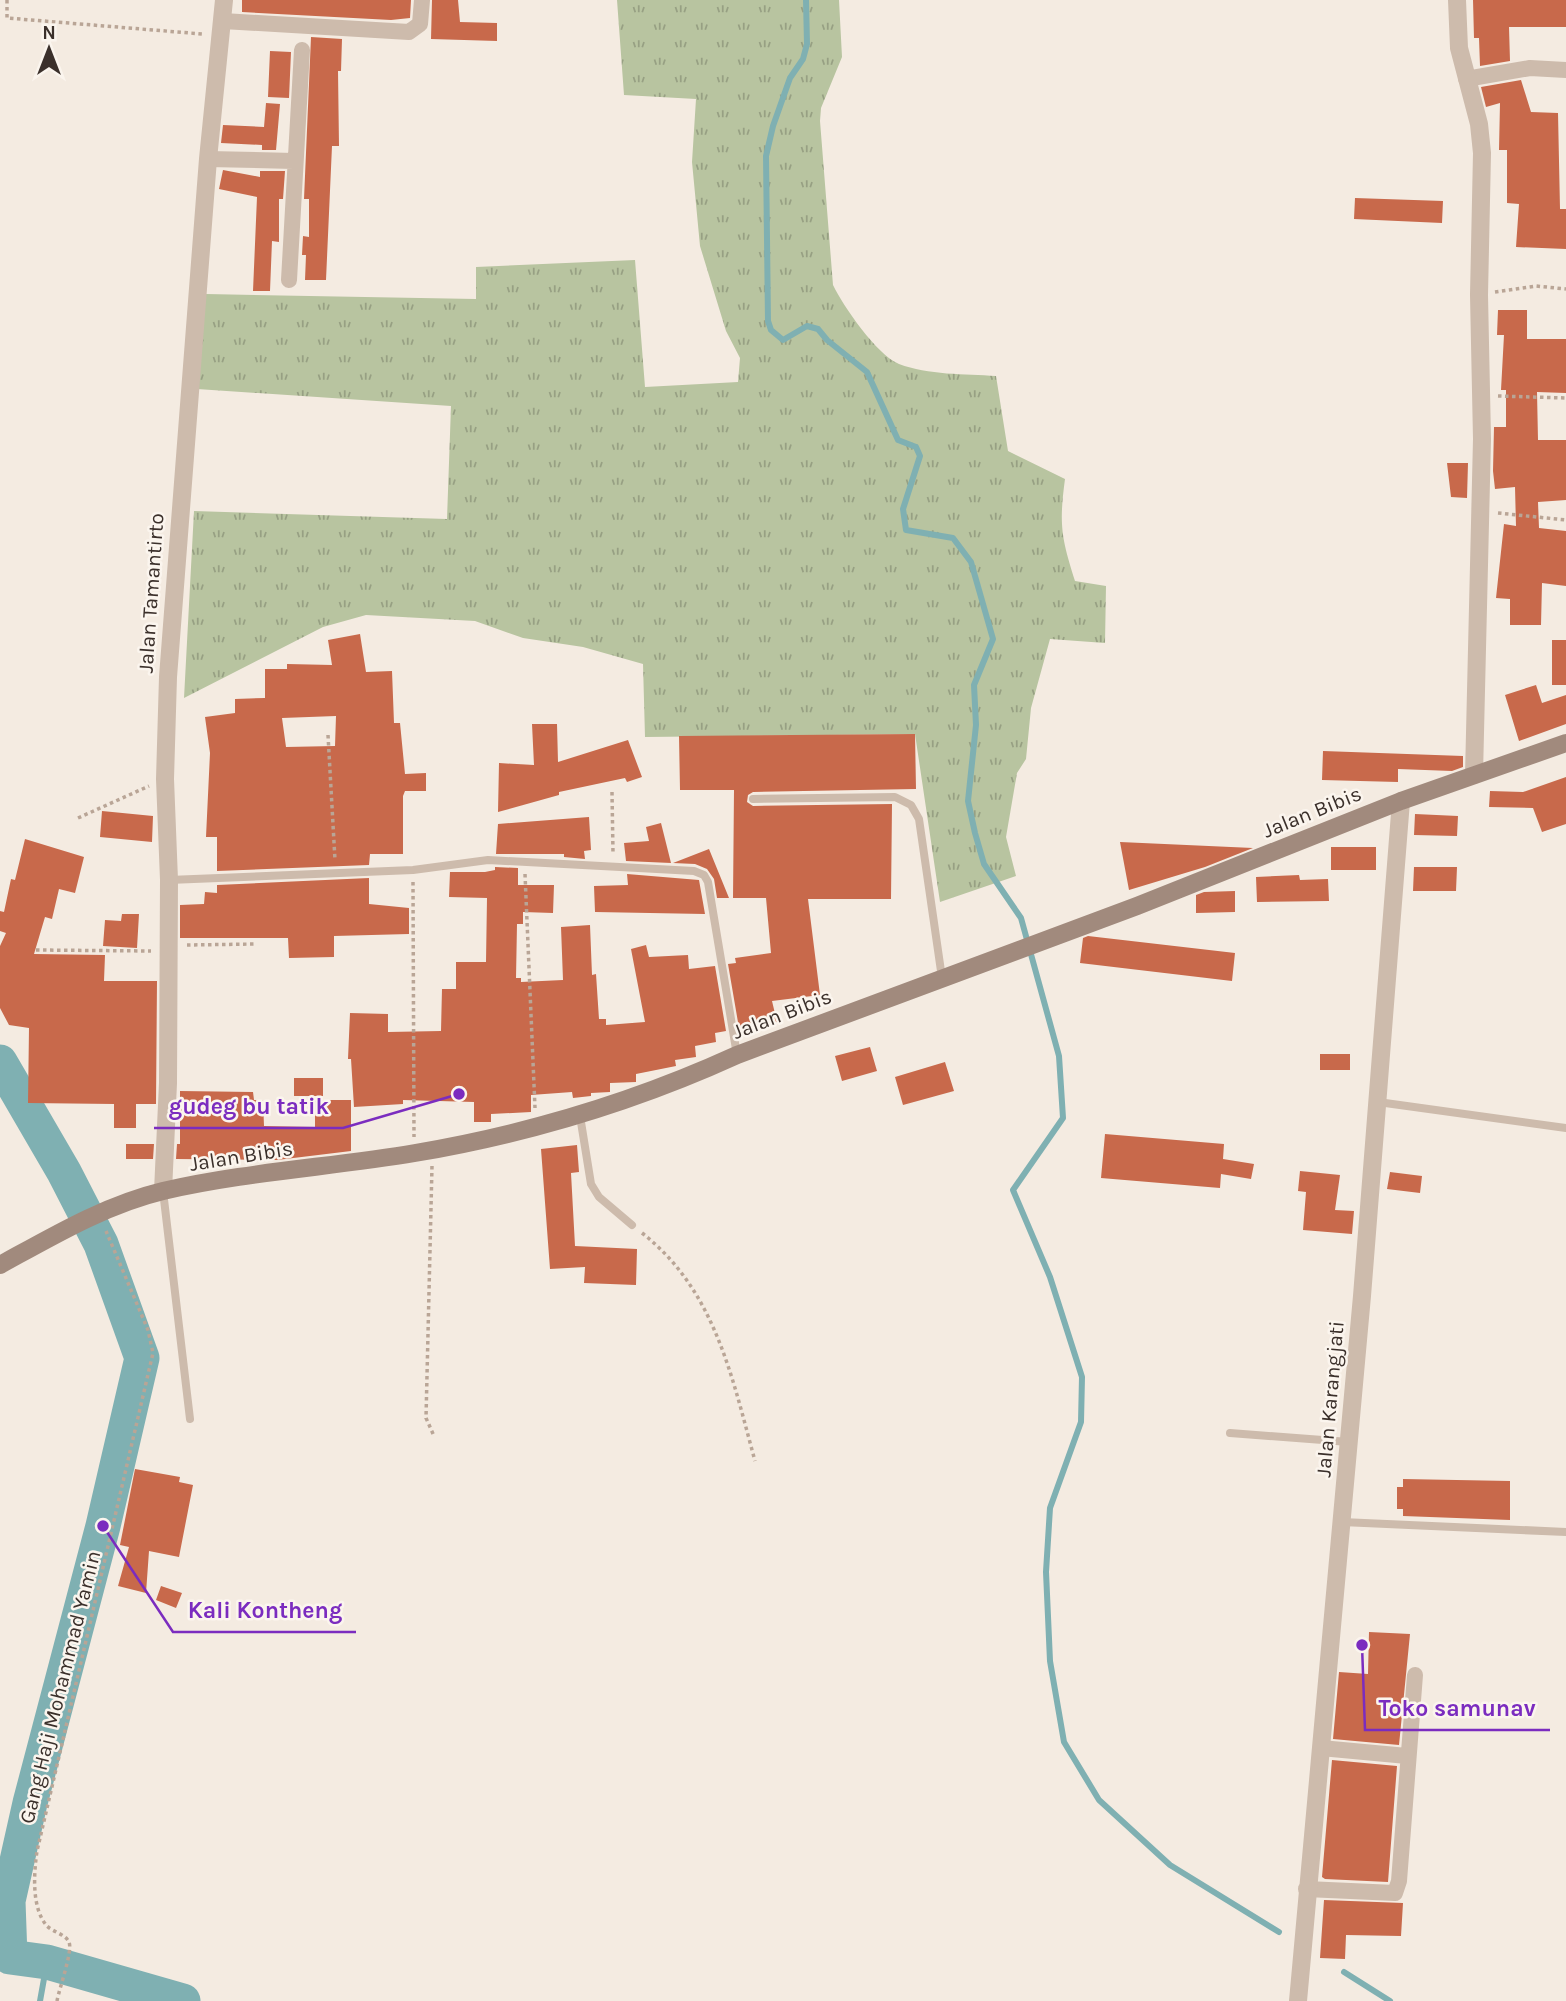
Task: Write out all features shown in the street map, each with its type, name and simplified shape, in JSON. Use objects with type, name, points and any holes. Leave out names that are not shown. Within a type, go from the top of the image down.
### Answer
[{"type":"main road","name":"Jalan Bibis","points":[[0,1265],[98,1213],[163,1191],[424,1152],[580,1116],[681,1081],[737,1055],[1050,938],[1401,801],[1566,743]]},
{"type":"street","name":"Jalan Tamantirto","points":[[163,1191],[168,1083],[169,880],[165,779],[169,664],[208,159],[224,0]]},
{"type":"street","points":[[222,28],[410,32],[420,24],[422,0]]},
{"type":"street","points":[[1457,0],[1457,38],[1479,124],[1482,153],[1479,295],[1480,511],[1474,775]]},
{"type":"street","points":[[289,280],[302,50]]},
{"type":"street","points":[[1466,79],[1530,68],[1566,70]]},
{"type":"street","points":[[208,159],[294,161]]},
{"type":"street","name":"Jalan Karangjati","points":[[1298,2001],[1306,1889],[1349,1442],[1401,801]]},
{"type":"street","points":[[1306,1889],[1395,1893],[1399,1881],[1415,1675]]},
{"type":"street","points":[[1321,1748],[1407,1756]]},
{"type":"lane","points":[[752,799],[895,797],[911,805],[919,819],[942,978]]},
{"type":"lane","points":[[169,880],[413,870],[488,860],[613,869],[694,871],[704,875],[737,1055]]},
{"type":"lane","points":[[1378,1102],[1566,1128]]},
{"type":"lane","points":[[580,1116],[591,1184],[599,1197],[632,1225]]},
{"type":"lane","points":[[163,1191],[190,1419]]},
{"type":"lane","points":[[1230,1433],[1349,1442]]},
{"type":"lane","points":[[1342,1522],[1566,1532]]},
{"type":"path","points":[[7,0],[7,18],[222,28]]},
{"type":"path","points":[[1479,295],[1536,286],[1566,289]]},
{"type":"path","points":[[1481,395],[1566,398]]},
{"type":"path","points":[[1480,511],[1566,520]]},
{"type":"path","points":[[328,735],[336,873]]},
{"type":"path","points":[[78,818],[165,779]]},
{"type":"path","points":[[612,792],[613,869]]},
{"type":"path","points":[[525,862],[537,1128]]},
{"type":"path","points":[[413,870],[424,1152],[426,1418],[434,1436]]},
{"type":"path","points":[[37,950],[255,944]]},
{"type":"path","name":"Gang Haji Mohammad Yamin","points":[[57,2001],[70,1948],[66,1938],[43,1919],[34,1884],[37,1851],[153,1353],[148,1330],[98,1213]]},
{"type":"path","points":[[632,1225],[668,1254],[723,1345],[755,1461]]},
{"type":"green space","points":[[617,0],[839,0],[842,57],[821,108],[820,121],[833,285],[852,317],[890,359],[910,368],[934,372],[996,376],[1008,451],[1065,479],[1062,519],[1067,553],[1075,581],[1106,586],[1105,643],[1050,639],[1031,708],[1026,759],[1017,773],[1006,837],[1016,876],[940,902],[915,734],[645,737],[643,664],[583,647],[523,638],[475,621],[366,615],[323,627],[184,698],[194,511],[447,519],[451,406],[197,389],[206,294],[476,299],[476,267],[635,260],[645,387],[738,382],[740,358],[726,331],[700,246],[692,162],[696,99],[624,95]]},
{"type":"building","points":[[242,0],[411,0],[410,18],[391,20],[242,12]]},
{"type":"building","points":[[432,0],[458,0],[460,22],[497,23],[497,41],[431,39]]},
{"type":"building","points":[[1473,0],[1566,0],[1566,27],[1509,27],[1510,61],[1480,66],[1479,38],[1474,38]]},
{"type":"building","points":[[311,37],[342,39],[341,71],[338,71],[339,146],[332,146],[326,280],[305,280],[306,255],[302,255],[303,236],[309,237],[309,199],[304,199]]},
{"type":"building","points":[[270,51],[291,52],[289,98],[268,97]]},
{"type":"building","points":[[1521,80],[1531,112],[1558,113],[1560,209],[1566,209],[1566,249],[1516,247],[1519,204],[1507,203],[1507,150],[1499,150],[1500,103],[1486,107],[1481,87]]},
{"type":"building","points":[[266,103],[280,104],[276,150],[262,150],[262,145],[221,143],[223,125],[264,127]]},
{"type":"building","points":[[223,170],[260,177],[260,171],[285,171],[283,199],[279,199],[279,242],[272,241],[270,291],[253,291],[257,197],[219,189]]},
{"type":"building","points":[[1355,198],[1443,201],[1442,223],[1354,219]]},
{"type":"building","points":[[1498,310],[1527,310],[1527,339],[1566,339],[1566,393],[1537,392],[1538,440],[1566,440],[1566,500],[1538,502],[1539,528],[1566,531],[1566,586],[1542,583],[1541,625],[1510,625],[1510,599],[1496,598],[1504,524],[1516,526],[1515,487],[1495,489],[1493,471],[1494,427],[1506,427],[1506,390],[1501,390],[1504,335],[1497,335]]},
{"type":"building","points":[[1447,463],[1468,463],[1467,498],[1451,497]]},
{"type":"building","points":[[360,634],[366,672],[392,671],[394,723],[400,723],[405,774],[426,773],[426,791],[405,791],[403,796],[403,854],[370,854],[369,865],[217,871],[217,837],[206,837],[210,753],[205,717],[235,713],[235,699],[265,698],[265,669],[287,669],[287,664],[332,665],[328,640]],"holes":[[[336,716],[335,746],[286,747],[282,718]]]},
{"type":"building","points":[[1552,640],[1566,640],[1566,685],[1552,685]]},
{"type":"building","points":[[1536,685],[1542,703],[1566,695],[1566,724],[1519,741],[1505,695]]},
{"type":"building","points":[[532,724],[557,724],[558,762],[628,740],[642,777],[627,782],[625,778],[559,792],[559,795],[498,812],[499,763],[534,765]]},
{"type":"building","points":[[915,734],[916,789],[753,792],[748,795],[747,802],[753,806],[892,804],[891,899],[808,899],[820,995],[772,1001],[777,1022],[739,1028],[728,964],[736,963],[735,958],[771,953],[766,898],[733,898],[734,790],[680,790],[679,736]]},
{"type":"building","points":[[1323,751],[1463,756],[1463,767],[1452,771],[1398,769],[1398,782],[1322,780]]},
{"type":"building","points":[[1566,777],[1566,824],[1542,832],[1533,808],[1489,807],[1490,791],[1523,792]]},
{"type":"building","points":[[102,811],[153,816],[152,842],[100,837]]},
{"type":"building","points":[[1415,814],[1458,816],[1457,836],[1414,835]]},
{"type":"building","points":[[589,817],[591,850],[584,851],[585,859],[564,857],[564,854],[496,854],[498,824]]},
{"type":"building","points":[[661,823],[671,863],[626,861],[624,843],[649,841],[646,827]]},
{"type":"building","points":[[25,839],[84,857],[75,893],[59,889],[52,919],[45,917],[34,954],[105,955],[104,981],[157,981],[156,1104],[136,1104],[136,1128],[114,1128],[114,1104],[28,1103],[29,1028],[9,1025],[0,1008],[0,946],[6,933],[0,931],[0,911],[4,912],[11,879],[15,880]]},
{"type":"building","points":[[1120,842],[1253,848],[1205,867],[1129,890]]},
{"type":"building","points":[[1331,847],[1376,847],[1376,870],[1331,870]]},
{"type":"building","points":[[709,849],[729,898],[717,898],[714,879],[707,869],[695,864],[673,863]]},
{"type":"building","points":[[495,867],[518,868],[518,885],[554,885],[553,913],[523,912],[523,924],[517,924],[516,978],[521,978],[521,982],[563,980],[561,927],[590,925],[592,975],[596,974],[599,1019],[606,1019],[606,1025],[645,1022],[631,949],[646,945],[649,957],[688,955],[689,969],[715,966],[726,1031],[715,1033],[716,1042],[695,1046],[696,1057],[675,1060],[676,1066],[636,1074],[636,1082],[610,1083],[610,1092],[591,1093],[591,1096],[573,1098],[572,1092],[531,1095],[531,1112],[491,1114],[491,1122],[474,1122],[474,1102],[403,1100],[403,1104],[354,1107],[351,1059],[348,1059],[350,1013],[388,1014],[388,1032],[441,1031],[442,989],[456,989],[456,962],[486,962],[487,898],[449,897],[450,872],[485,872],[495,870]]},
{"type":"building","points":[[1414,867],[1457,867],[1456,891],[1413,891]]},
{"type":"building","points":[[627,874],[699,880],[705,914],[595,912],[594,886],[628,885]]},
{"type":"building","points":[[1299,875],[1300,880],[1328,879],[1329,901],[1257,902],[1256,877]]},
{"type":"building","points":[[369,878],[369,904],[409,908],[409,934],[334,936],[334,957],[289,958],[288,938],[180,938],[180,905],[204,904],[205,892],[217,893],[217,885]]},
{"type":"building","points":[[1235,891],[1235,912],[1196,913],[1196,895],[1204,892]]},
{"type":"building","points":[[122,914],[139,914],[137,948],[103,946],[105,920],[121,921]]},
{"type":"building","points":[[1088,936],[1235,953],[1232,981],[1080,963],[1083,938]]},
{"type":"building","points":[[870,1047],[877,1071],[842,1081],[835,1056]]},
{"type":"building","points":[[1320,1054],[1350,1054],[1350,1070],[1320,1070]]},
{"type":"building","points":[[945,1062],[954,1091],[903,1105],[895,1077]]},
{"type":"building","points":[[294,1078],[323,1078],[323,1096],[294,1096]]},
{"type":"building","points":[[180,1091],[253,1092],[254,1100],[263,1100],[264,1126],[315,1127],[315,1100],[351,1100],[351,1151],[277,1160],[176,1159],[177,1144],[180,1144]]},
{"type":"building","points":[[1105,1134],[1224,1144],[1223,1159],[1254,1164],[1251,1179],[1221,1174],[1220,1188],[1101,1178]]},
{"type":"building","points":[[126,1144],[154,1144],[153,1159],[126,1159]]},
{"type":"building","points":[[577,1145],[579,1172],[571,1173],[575,1246],[637,1249],[636,1285],[584,1283],[585,1267],[550,1269],[541,1149]]},
{"type":"building","points":[[1300,1171],[1340,1175],[1335,1210],[1354,1211],[1352,1234],[1303,1230],[1306,1192],[1298,1191]]},
{"type":"building","points":[[1390,1172],[1422,1176],[1420,1193],[1387,1189]]},
{"type":"building","points":[[135,1469],[180,1477],[179,1482],[193,1485],[179,1557],[149,1551],[146,1593],[118,1586],[129,1547],[120,1545]]},
{"type":"building","points":[[1403,1479],[1510,1481],[1510,1520],[1403,1516],[1403,1509],[1397,1509],[1397,1487],[1403,1487]]},
{"type":"building","points":[[161,1586],[182,1593],[176,1608],[156,1600]]},
{"type":"building","points":[[1369,1632],[1410,1634],[1399,1745],[1333,1739],[1339,1672],[1368,1674]]},
{"type":"building","points":[[1332,1760],[1397,1766],[1388,1882],[1322,1877]]},
{"type":"building","points":[[1324,1900],[1403,1903],[1401,1936],[1346,1935],[1345,1959],[1320,1958]]},
{"type":"waterway","points":[[806,0],[807,44],[803,59],[790,78],[773,126],[766,156],[768,321],[771,330],[783,340],[807,326],[818,329],[827,340],[867,372],[898,440],[916,447],[920,456],[903,509],[906,530],[953,538],[971,562],[993,639],[974,685],[976,725],[968,801],[984,864],[1021,918],[1059,1056],[1063,1118],[1013,1190],[1050,1277],[1082,1377],[1081,1422],[1050,1508],[1046,1572],[1050,1661],[1064,1742],[1099,1800],[1170,1865],[1279,1932]]},
{"type":"waterway","points":[[0,1062],[64,1172],[101,1244],[142,1358],[103,1526],[30,1803],[8,1901],[10,1957],[47,1962],[183,2001]]},
{"type":"waterway","points":[[0,1959],[10,1957]]},
{"type":"waterway","points":[[40,2001],[47,1962]]},
{"type":"waterway","points":[[1344,1972],[1390,2001]]},
{"type":"place","name":"gudeg bu tatik","points":[[459,1094]]},
{"type":"place","name":"Kali Kontheng","points":[[103,1526]]},
{"type":"place","name":"Toko samunav","points":[[1362,1645]]}]
